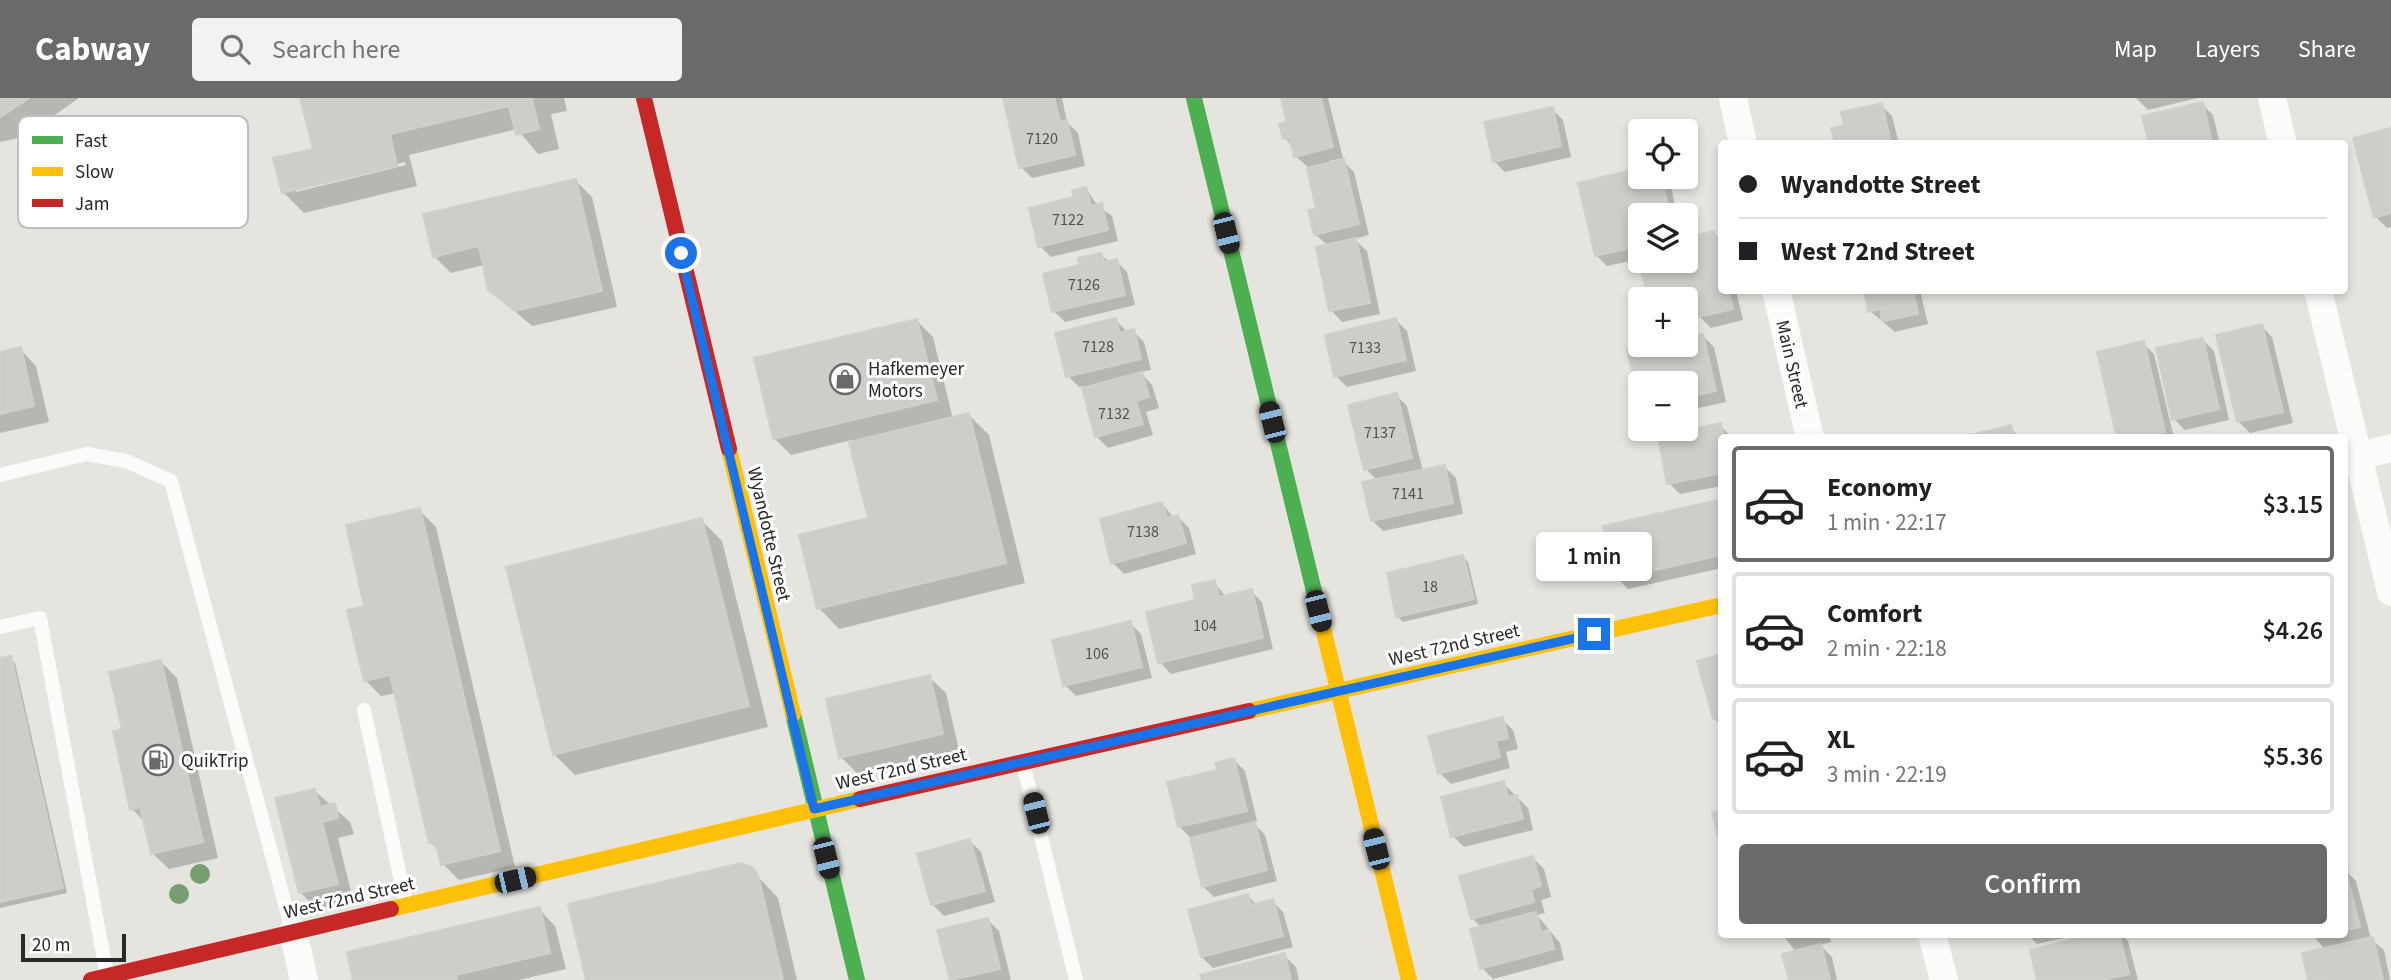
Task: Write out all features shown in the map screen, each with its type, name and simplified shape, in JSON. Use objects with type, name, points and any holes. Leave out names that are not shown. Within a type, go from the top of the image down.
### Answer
[{"type":"street","name":"Wyandotte Street","points":[[644,98],[857,980]]},
{"type":"street","points":[[1194,98],[1409,980]]},
{"type":"street","points":[[1733,98],[1742,140]]},
{"type":"street","points":[[2272,98],[2282,140]]},
{"type":"street","name":"Main Street","points":[[1777,294],[1809,434]]},
{"type":"street","points":[[2319,294],[2346,434]]},
{"type":"street","points":[[2391,448],[2351,458],[2391,592]]},
{"type":"street","name":"West 72nd Street","points":[[99,978],[814,809],[1718,606]]},
{"type":"street","points":[[293,932],[304,980]]},
{"type":"street","points":[[1933,938],[1944,980]]},
{"type":"lane","points":[[0,475],[87,454],[126,461],[171,481],[293,932]]},
{"type":"lane","points":[[0,627],[40,618],[99,978]]},
{"type":"lane","points":[[364,710],[406,906]]},
{"type":"lane","points":[[1023,762],[1076,980]]},
{"type":"building","points":[[0,98],[29,98],[0,117]]},
{"type":"building","points":[[300,98],[532,98],[539,129],[516,135],[509,106],[390,134],[397,166],[282,193],[273,158],[313,149]]},
{"type":"building","points":[[1003,98],[1054,98],[1060,121],[1067,120],[1075,155],[1019,168]]},
{"type":"building","points":[[1281,98],[1321,98],[1333,147],[1294,157],[1289,137],[1283,139],[1279,124],[1287,122]]},
{"type":"building","points":[[2203,102],[2211,140],[2148,140],[2142,116]]},
{"type":"building","points":[[1882,103],[1890,140],[1834,140],[1831,128],[1844,125],[1841,112]]},
{"type":"building","points":[[1553,107],[1561,146],[1493,162],[1484,122]]},
{"type":"building","points":[[2391,128],[2391,213],[2374,218],[2353,138]]},
{"type":"building","points":[[1344,159],[1359,224],[1314,235],[1308,210],[1316,209],[1307,168]]},
{"type":"building","points":[[1628,171],[1628,189],[1664,189],[1667,203],[1628,203],[1628,249],[1595,256],[1578,183]]},
{"type":"building","points":[[576,179],[602,291],[515,311],[488,290],[479,246],[433,257],[423,214]]},
{"type":"building","points":[[1086,187],[1091,206],[1102,203],[1108,230],[1038,247],[1029,208],[1074,197],[1072,191]]},
{"type":"building","points":[[1714,231],[1718,248],[1718,294],[1729,294],[1733,309],[1698,317],[1698,287],[1645,287],[1642,273],[1698,273],[1698,235]]},
{"type":"building","points":[[1356,238],[1370,303],[1329,311],[1316,247]]},
{"type":"building","points":[[1101,253],[1104,262],[1117,259],[1125,295],[1052,312],[1043,274],[1079,265],[1078,258]]},
{"type":"building","points":[[1865,294],[1914,294],[1918,314],[1882,321],[1880,309],[1868,312]]},
{"type":"building","points":[[1116,318],[1120,333],[1134,329],[1141,359],[1066,377],[1055,333]]},
{"type":"building","points":[[1396,318],[1406,360],[1334,377],[1325,335]]},
{"type":"building","name":"Hafkemeyer Motors","points":[[917,319],[937,400],[773,439],[754,358]]},
{"type":"building","points":[[2262,324],[2283,412],[2237,422],[2216,335]]},
{"type":"building","points":[[1703,334],[1716,391],[1698,395],[1698,371],[1632,371],[1629,357],[1698,357],[1698,335]]},
{"type":"building","points":[[2203,338],[2219,409],[2172,420],[2156,348]]},
{"type":"building","points":[[2144,341],[2165,432],[2116,434],[2097,352]]},
{"type":"building","points":[[21,347],[34,406],[0,414],[0,352]]},
{"type":"building","points":[[1142,372],[1149,397],[1136,401],[1143,424],[1095,437],[1082,388]]},
{"type":"building","points":[[1397,393],[1412,458],[1364,470],[1348,405]]},
{"type":"building","points":[[969,413],[1006,563],[817,609],[799,535],[868,518],[849,442]]},
{"type":"building","points":[[1721,423],[1723,434],[1718,434],[1718,474],[1667,484],[1659,441],[1698,441],[1698,428]]},
{"type":"building","points":[[2011,425],[2013,434],[1976,434]]},
{"type":"building","points":[[1445,465],[1453,503],[1371,521],[1362,482]]},
{"type":"building","points":[[1718,500],[1718,556],[1615,579],[1603,526]]},
{"type":"building","points":[[1162,502],[1167,518],[1178,515],[1186,543],[1111,564],[1100,519]]},
{"type":"building","points":[[420,508],[500,851],[441,865],[436,844],[429,843],[390,675],[364,681],[347,610],[364,606],[346,525]]},
{"type":"building","points":[[702,518],[749,706],[553,755],[506,567]]},
{"type":"building","points":[[1463,555],[1474,599],[1396,617],[1387,573]]},
{"type":"building","points":[[1215,580],[1219,597],[1252,589],[1263,638],[1158,663],[1146,612],[1195,600],[1192,585]]},
{"type":"building","points":[[1131,621],[1142,667],[1063,686],[1052,640]]},
{"type":"building","points":[[1718,655],[1718,717],[1713,719],[1697,661]]},
{"type":"building","points":[[11,656],[63,888],[0,902],[0,658]]},
{"type":"building","points":[[161,660],[203,842],[151,854],[140,807],[130,810],[113,731],[122,729],[109,672]]},
{"type":"building","points":[[930,675],[943,734],[839,758],[826,699]]},
{"type":"building","points":[[1503,717],[1508,738],[1496,741],[1500,757],[1438,774],[1428,736]]},
{"type":"building","points":[[1234,758],[1247,811],[1178,827],[1167,782],[1217,770],[1215,763]]},
{"type":"building","points":[[1504,781],[1508,797],[1517,795],[1523,819],[1451,837],[1441,797]]},
{"type":"building","points":[[315,789],[320,807],[335,803],[338,818],[322,822],[338,884],[299,893],[275,798]]},
{"type":"building","points":[[1718,811],[1718,836],[1712,813]]},
{"type":"building","points":[[1255,822],[1267,870],[1202,887],[1190,838]]},
{"type":"building","points":[[970,839],[985,891],[931,905],[917,854]]},
{"type":"building","points":[[1533,856],[1541,886],[1531,889],[1534,902],[1471,919],[1459,876]]},
{"type":"building","points":[[741,863],[752,867],[758,875],[783,980],[586,980],[568,904]]},
{"type":"building","points":[[2348,880],[2360,927],[2348,929]]},
{"type":"building","points":[[1248,894],[1251,905],[1273,899],[1283,936],[1201,957],[1188,910]]},
{"type":"building","points":[[540,907],[550,953],[456,975],[457,980],[353,980],[347,952]]},
{"type":"building","points":[[1536,912],[1541,932],[1549,930],[1554,949],[1480,969],[1470,929]]},
{"type":"building","points":[[988,918],[1000,969],[950,980],[937,930]]},
{"type":"building","points":[[2373,937],[2383,979],[2308,980],[2302,953]]},
{"type":"building","points":[[2076,938],[2120,938],[2129,974],[2103,980],[2037,980],[2030,950]]},
{"type":"building","points":[[1821,944],[1830,980],[1789,980],[1782,954]]},
{"type":"building","points":[[1285,953],[1291,980],[1202,980],[1200,975]]},
{"type":"traffic: fast","points":[[1194,98],[1322,624]]},
{"type":"traffic: fast","points":[[793,714],[857,980]]},
{"type":"traffic: slow","points":[[729,449],[793,714]]},
{"type":"traffic: slow","points":[[1249,711],[1718,606]]},
{"type":"traffic: slow","points":[[1322,624],[1409,980]]},
{"type":"traffic: slow","points":[[391,909],[860,799]]},
{"type":"traffic: jam","points":[[644,98],[729,449]]},
{"type":"traffic: jam","points":[[860,799],[1249,711]]},
{"type":"traffic: jam","points":[[91,980],[391,909]]},
{"type":"place","name":"Hafkemeyer Motors","points":[[845,379]]},
{"type":"place","name":"QuikTrip","points":[[158,760]]},
{"type":"route","points":[[681,253],[814,809],[1594,634]]}]
